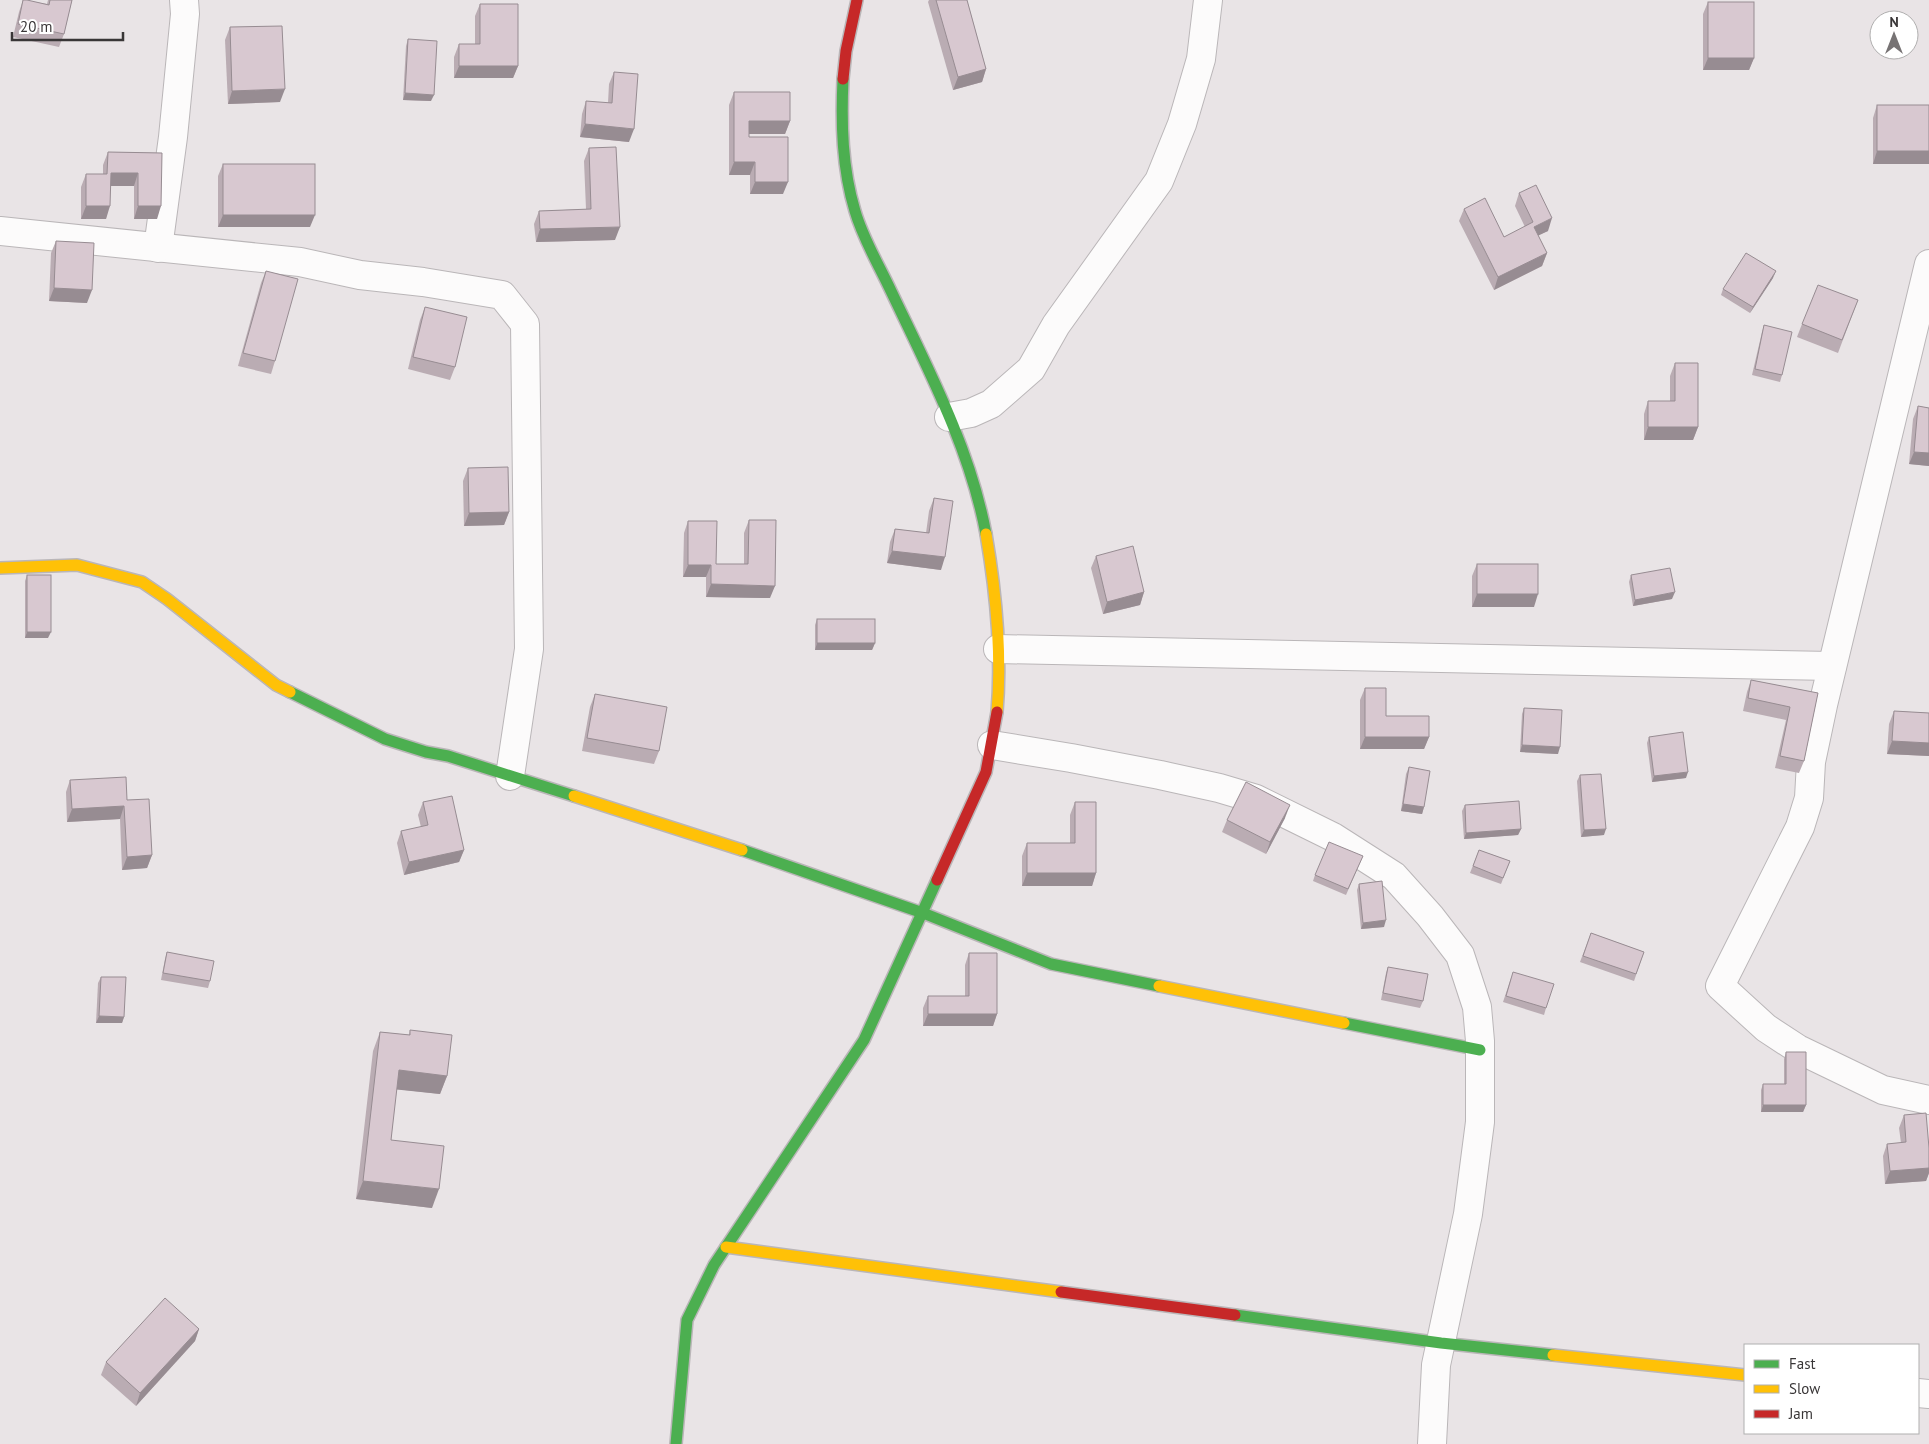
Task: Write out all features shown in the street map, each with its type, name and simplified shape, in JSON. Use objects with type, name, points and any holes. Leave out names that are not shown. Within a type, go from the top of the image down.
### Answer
[{"type":"street","points":[[158,248],[185,14],[184,0]]},
{"type":"street","points":[[676,1444],[688,1320],[714,1265],[864,1040],[986,772],[996,724],[999,680],[998,649],[993,573],[982,510],[961,444],[855,212],[846,168],[842,126],[844,75],[851,19],[856,0]]},
{"type":"street","points":[[949,416],[971,414],[991,404],[1031,369],[1056,325],[1159,181],[1182,124],[1201,59],[1208,0]]},
{"type":"street","points":[[0,232],[300,262],[360,275],[423,282],[502,295],[525,324],[529,649],[510,776]]},
{"type":"street","points":[[1929,264],[1832,666],[1811,762],[1809,798],[1800,827],[1720,986],[1766,1028],[1798,1049],[1883,1090],[1929,1100]]},
{"type":"street","points":[[0,568],[77,564],[142,582],[167,599],[276,685],[385,739],[510,776],[724,844],[923,913],[1051,964],[1480,1050]]},
{"type":"street","points":[[998,649],[1832,666]]},
{"type":"street","points":[[992,745],[1080,760],[1219,788],[1256,799],[1333,837],[1394,876],[1430,916],[1460,955],[1477,1007],[1480,1050],[1480,1122],[1468,1214],[1436,1365],[1432,1444]]},
{"type":"street","points":[[726,1247],[1441,1343],[1744,1375]]},
{"type":"building","points":[[23,0],[49,5],[50,0],[72,0],[64,34],[18,24]]},
{"type":"building","points":[[936,0],[967,0],[986,69],[958,77]]},
{"type":"building","points":[[1708,2],[1754,2],[1754,58],[1708,58]]},
{"type":"building","points":[[480,4],[518,4],[518,66],[459,66],[459,44],[480,44]]},
{"type":"building","points":[[282,26],[285,89],[232,91],[230,27]]},
{"type":"building","points":[[408,39],[437,41],[434,95],[405,93]]},
{"type":"building","points":[[614,72],[638,74],[634,129],[585,124],[586,101],[612,103]]},
{"type":"building","points":[[734,92],[790,92],[790,121],[749,121],[749,137],[788,137],[788,182],[755,182],[755,162],[734,162]]},
{"type":"building","points":[[1877,105],[1929,105],[1929,151],[1877,151]]},
{"type":"building","points":[[616,147],[620,227],[540,229],[539,211],[591,209],[589,148]]},
{"type":"building","points":[[108,152],[162,153],[161,206],[138,206],[138,173],[111,173],[110,206],[86,206],[86,174],[107,174]]},
{"type":"building","points":[[223,164],[315,164],[315,215],[223,215]]},
{"type":"building","points":[[1536,185],[1552,218],[1534,227],[1547,253],[1498,277],[1464,209],[1485,198],[1504,237],[1533,222],[1519,193]]},
{"type":"building","points":[[56,241],[94,243],[92,290],[54,288]]},
{"type":"building","points":[[1746,253],[1776,271],[1753,307],[1723,289]]},
{"type":"building","points":[[266,271],[298,279],[275,361],[243,353]]},
{"type":"building","points":[[1818,285],[1858,300],[1842,340],[1802,324]]},
{"type":"building","points":[[425,307],[467,317],[455,367],[413,357]]},
{"type":"building","points":[[1764,325],[1792,332],[1782,375],[1755,369]]},
{"type":"building","points":[[1675,363],[1698,363],[1698,427],[1648,427],[1648,401],[1675,401]]},
{"type":"building","points":[[1918,406],[1929,408],[1929,453],[1914,452]]},
{"type":"building","points":[[508,467],[509,512],[469,513],[468,468]]},
{"type":"building","points":[[934,498],[953,501],[945,557],[892,551],[895,529],[929,533]]},
{"type":"building","points":[[749,520],[776,520],[775,586],[711,584],[711,565],[688,565],[688,521],[717,521],[716,564],[748,564]]},
{"type":"building","points":[[1133,546],[1144,592],[1107,602],[1096,556]]},
{"type":"building","points":[[1477,564],[1538,564],[1538,594],[1477,594]]},
{"type":"building","points":[[1670,568],[1675,592],[1635,600],[1631,575]]},
{"type":"building","points":[[27,575],[51,575],[51,632],[27,632]]},
{"type":"building","points":[[817,619],[875,619],[875,643],[817,643]]},
{"type":"building","points":[[1751,680],[1818,693],[1804,761],[1780,756],[1790,707],[1748,698]]},
{"type":"building","points":[[1365,688],[1386,688],[1386,716],[1429,716],[1429,737],[1365,737]]},
{"type":"building","points":[[595,694],[667,707],[659,751],[587,738]]},
{"type":"building","points":[[1524,708],[1562,710],[1560,747],[1522,745]]},
{"type":"building","points":[[1894,711],[1929,713],[1929,743],[1892,741]]},
{"type":"building","points":[[1683,732],[1688,772],[1654,776],[1649,737]]},
{"type":"building","points":[[1409,767],[1430,771],[1424,807],[1403,804]]},
{"type":"building","points":[[1601,774],[1606,829],[1584,830],[1580,775]]},
{"type":"building","points":[[126,777],[127,800],[149,799],[152,855],[127,857],[124,806],[72,809],[70,780]]},
{"type":"building","points":[[1246,782],[1290,805],[1270,842],[1227,820]]},
{"type":"building","points":[[452,796],[464,850],[409,862],[401,831],[428,825],[423,802]]},
{"type":"building","points":[[1519,801],[1521,829],[1466,833],[1465,805]]},
{"type":"building","points":[[1075,802],[1096,802],[1096,873],[1027,873],[1027,843],[1075,843]]},
{"type":"building","points":[[1329,842],[1363,856],[1348,889],[1315,875]]},
{"type":"building","points":[[1479,850],[1510,861],[1503,878],[1473,866]]},
{"type":"building","points":[[1382,881],[1386,920],[1363,923],[1359,884]]},
{"type":"building","points":[[1591,933],[1644,952],[1636,974],[1583,956]]},
{"type":"building","points":[[167,952],[214,961],[210,981],[163,973]]},
{"type":"building","points":[[969,953],[997,953],[997,1014],[928,1014],[928,996],[969,996]]},
{"type":"building","points":[[1388,967],[1428,974],[1423,1001],[1383,993]]},
{"type":"building","points":[[1513,972],[1554,984],[1546,1008],[1506,996]]},
{"type":"building","points":[[101,977],[126,977],[124,1017],[99,1016]]},
{"type":"building","points":[[410,1030],[452,1035],[447,1076],[399,1070],[391,1140],[444,1146],[439,1189],[363,1181],[380,1032],[410,1035]]},
{"type":"building","points":[[1786,1052],[1806,1052],[1806,1105],[1763,1105],[1763,1084],[1786,1084]]},
{"type":"building","points":[[1926,1113],[1929,1168],[1890,1171],[1887,1144],[1906,1142],[1904,1115]]},
{"type":"building","points":[[165,1298],[199,1329],[140,1393],[106,1362]]},
{"type":"traffic: fast","points":[[843,79],[843,145],[847,178],[858,221],[959,440],[979,502],[986,534]]},
{"type":"traffic: fast","points":[[290,692],[385,739],[426,752],[448,756],[574,796]]},
{"type":"traffic: fast","points":[[742,850],[923,913],[1051,964],[1159,986]]},
{"type":"traffic: fast","points":[[676,1444],[687,1320],[714,1265],[864,1040],[937,880]]},
{"type":"traffic: fast","points":[[1344,1023],[1480,1050]]},
{"type":"traffic: fast","points":[[1235,1315],[1441,1343],[1553,1355]]},
{"type":"traffic: slow","points":[[986,534],[993,578],[997,623],[999,667],[997,712]]},
{"type":"traffic: slow","points":[[0,568],[77,565],[142,582],[167,599],[276,685],[290,692]]},
{"type":"traffic: slow","points":[[574,796],[742,850]]},
{"type":"traffic: slow","points":[[1159,986],[1344,1023]]},
{"type":"traffic: slow","points":[[726,1247],[1061,1292]]},
{"type":"traffic: slow","points":[[1553,1355],[1744,1375]]},
{"type":"traffic: jam","points":[[843,79],[846,51],[857,0]]},
{"type":"traffic: jam","points":[[937,880],[986,772],[997,712]]},
{"type":"traffic: jam","points":[[1061,1292],[1235,1315]]}]
